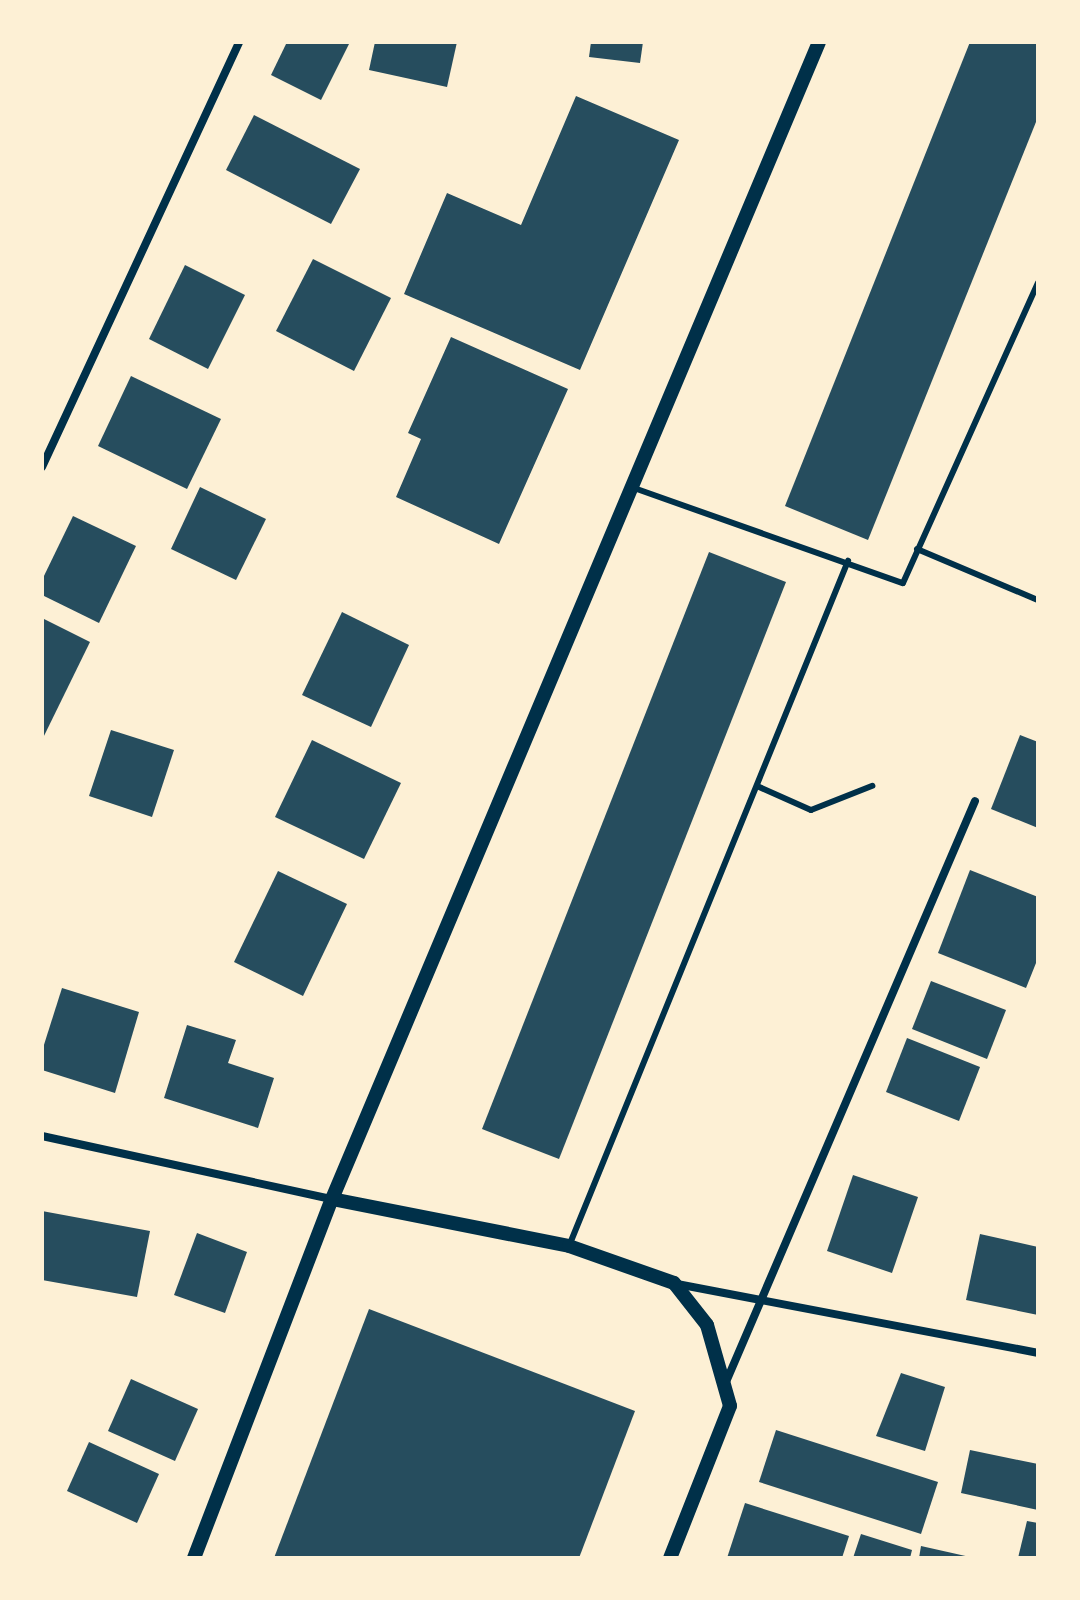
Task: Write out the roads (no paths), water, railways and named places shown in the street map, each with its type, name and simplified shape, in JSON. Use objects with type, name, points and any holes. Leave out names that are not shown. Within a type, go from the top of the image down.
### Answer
[{"type":"street","points":[[42,467],[239,42]]},
{"type":"street","points":[[194,1558],[332,1199],[634,488],[819,42]]},
{"type":"street","points":[[726,1382],[975,801]]},
{"type":"street","points":[[42,1136],[332,1199],[569,1246],[674,1283],[760,1302],[1038,1353]]},
{"type":"street","points":[[670,1558],[730,1406],[726,1382],[707,1325],[674,1283]]},
{"type":"lane","points":[[634,488],[848,561],[903,583],[1038,283]]},
{"type":"lane","points":[[917,549],[1038,600]]},
{"type":"lane","points":[[569,1246],[848,561]]},
{"type":"lane","points":[[757,786],[811,810],[872,786]]}]
